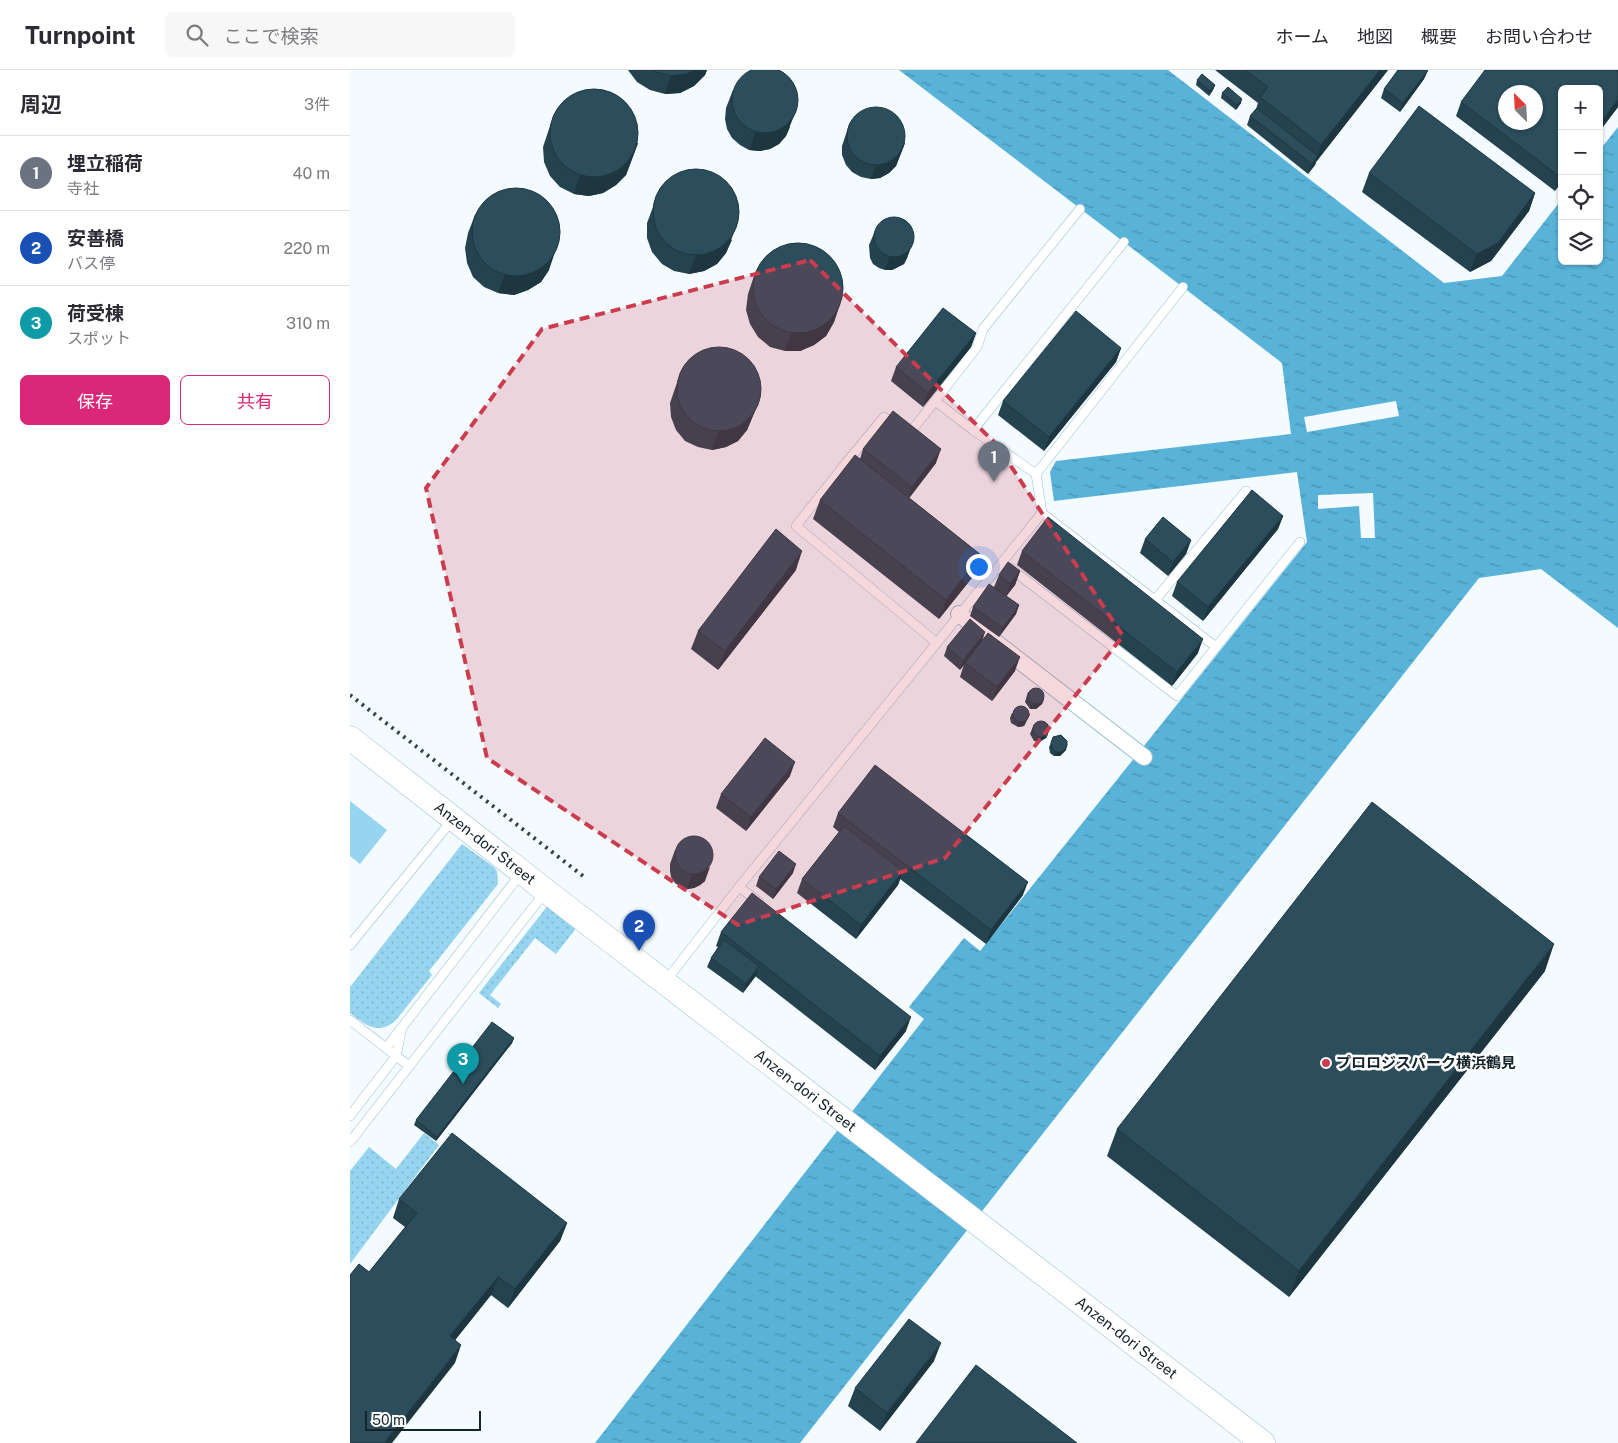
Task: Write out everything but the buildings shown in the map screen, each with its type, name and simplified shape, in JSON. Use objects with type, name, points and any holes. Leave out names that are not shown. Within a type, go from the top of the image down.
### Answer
[{"type":"street","points":[[959,614],[1144,757]]},
{"type":"street","name":"Anzen-dori Street","points":[[350,738],[1263,1443]]},
{"type":"lane","points":[[936,643],[796,526],[884,418],[908,435],[977,347],[983,329],[1080,208]]},
{"type":"lane","points":[[973,430],[1124,242]]},
{"type":"lane","points":[[1036,474],[1183,287]]},
{"type":"lane","points":[[936,401],[973,430],[1036,474],[1042,513],[1216,647]]},
{"type":"lane","points":[[846,463],[861,476]]},
{"type":"lane","points":[[1156,600],[1246,491]]},
{"type":"lane","points":[[665,982],[739,887],[1042,513]]},
{"type":"lane","points":[[1002,562],[1177,696],[1300,542]]},
{"type":"lane","points":[[959,554],[989,578]]},
{"type":"lane","points":[[350,945],[454,818]]},
{"type":"lane","points":[[386,1048],[522,872]]},
{"type":"lane","points":[[739,887],[770,910]]},
{"type":"lane","points":[[350,1142],[546,891]]},
{"type":"lane","points":[[350,1020],[409,1066]]},
{"type":"lane","points":[[350,1116],[396,1056],[402,1026]]},
{"type":"highlighted area","points":[[810,260],[997,445],[1123,636],[945,858],[738,925],[487,758],[426,488],[542,329]]},
{"type":"shaded area","points":[[350,801],[387,830],[360,864],[350,856]]},
{"type":"shaded area","points":[[462,844],[494,867],[497,871],[498,884],[429,971],[432,975],[396,1020],[390,1025],[378,1028],[367,1025],[350,1013],[350,987]]},
{"type":"shaded area","points":[[549,904],[577,927],[556,954],[535,938],[490,995],[501,1004],[498,1008],[479,993]]},
{"type":"shaded area","points":[[424,1133],[439,1145],[350,1264],[350,1171],[369,1147],[396,1169]]},
{"type":"water","points":[[899,70],[1168,70],[1444,283],[1502,276],[1558,204],[1558,265],[1603,265],[1603,146],[1618,127],[1618,628],[1541,569],[1479,578],[800,1443],[595,1443],[924,1019],[909,1007],[964,938],[980,951],[1307,542],[1297,472],[1054,501],[1050,472],[1056,461],[1291,434],[1282,363]]},
{"type":"pier","points":[[1396,401],[1399,416],[1307,432],[1304,417]]},
{"type":"pier","points":[[1373,493],[1375,538],[1361,538],[1359,506],[1318,509],[1318,495]]},
{"type":"railway","points":[[350,695],[583,876]]},
{"type":"place","name":"埋立稲荷","points":[[994,482]]},
{"type":"place","name":"安善橋","points":[[639,951]]},
{"type":"place","name":"プロロジスパーク横浜鶴見","points":[[1326,1063]]},
{"type":"place","name":"荷受棟","points":[[463,1084]]}]
